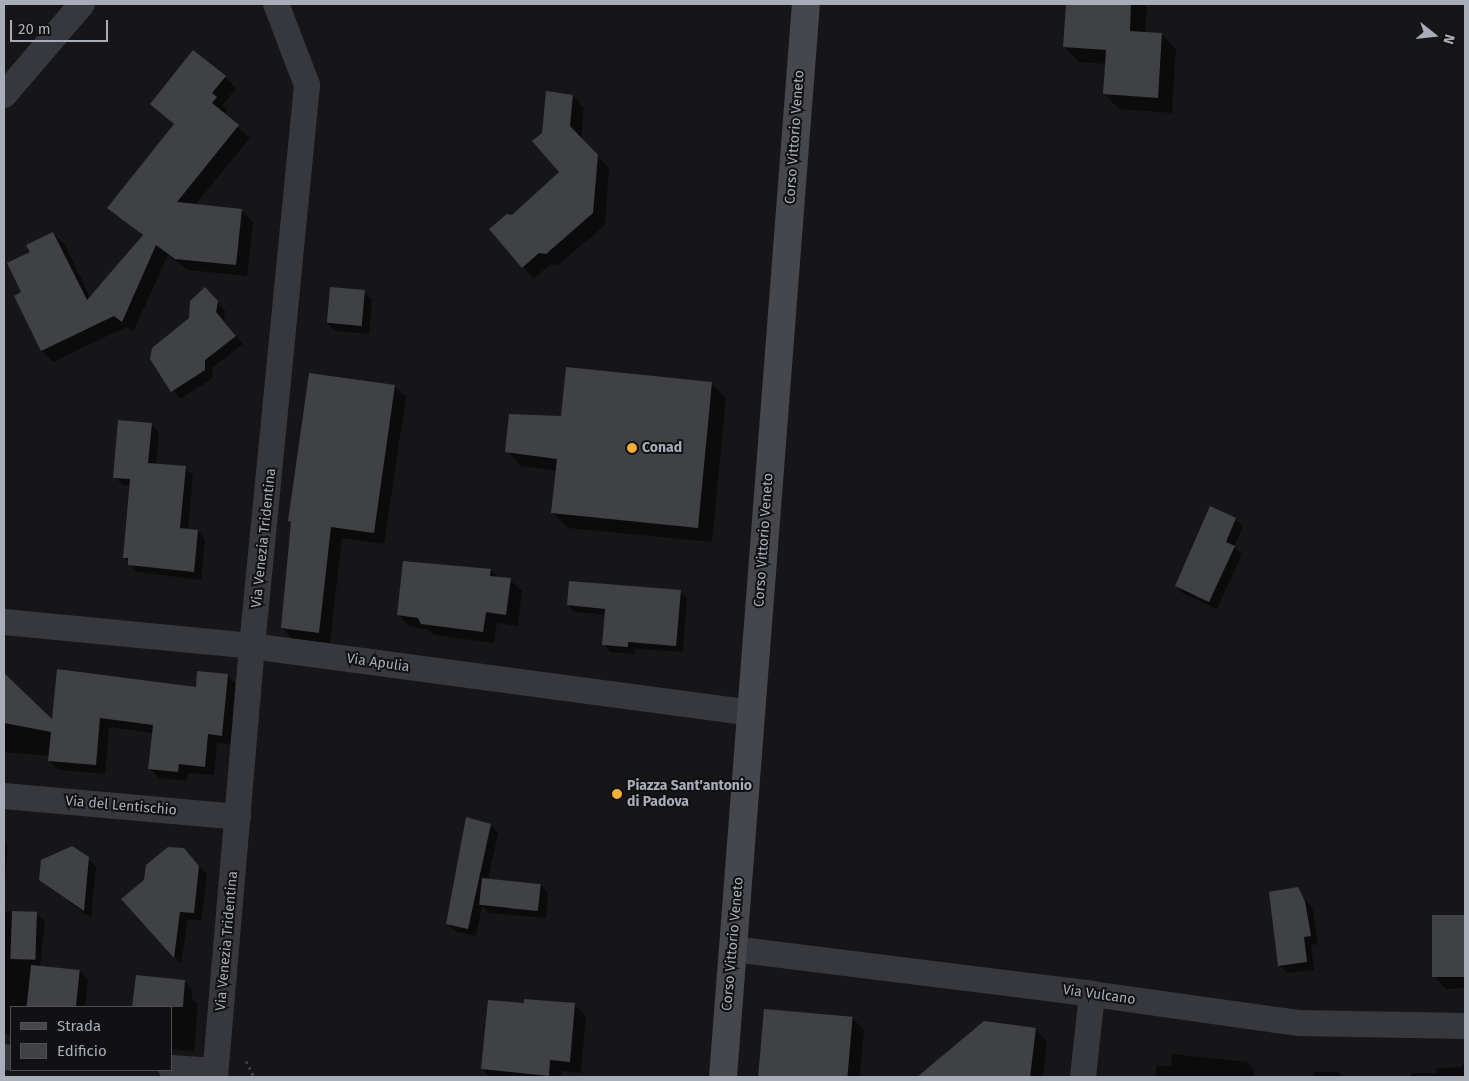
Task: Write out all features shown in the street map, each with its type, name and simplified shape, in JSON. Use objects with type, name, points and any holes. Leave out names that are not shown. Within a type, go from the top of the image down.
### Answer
[{"type":"main road","name":"Corso Vittorio Veneto","points":[[723,1077],[806,4]]},
{"type":"street","points":[[4,95],[82,4]]},
{"type":"street","name":"Via Venezia Tridentina","points":[[215,1074],[252,646],[307,85],[276,4]]},
{"type":"street","name":"Via Apulia","points":[[4,622],[252,646],[752,713]]},
{"type":"street","name":"Via del Lentischio","points":[[4,796],[238,817]]},
{"type":"street","name":"Via Vulcano","points":[[733,949],[1092,994],[1298,1024],[1465,1026]]},
{"type":"street","points":[[1083,1077],[1092,994]]},
{"type":"street","points":[[172,1068],[215,1074]]},
{"type":"building","points":[[1066,4],[1131,4],[1130,31],[1162,33],[1158,98],[1103,94],[1106,50],[1063,47]]},
{"type":"building","points":[[193,50],[226,76],[212,93],[217,97],[212,103],[239,125],[177,202],[242,209],[236,265],[175,259],[156,245],[122,322],[114,316],[41,351],[14,296],[21,292],[7,263],[30,252],[26,245],[53,232],[87,300],[143,235],[107,208],[174,124],[150,104]]},
{"type":"building","points":[[546,91],[573,95],[570,126],[598,155],[593,213],[546,254],[539,253],[522,268],[489,229],[507,214],[512,215],[559,172],[532,141],[542,133]]},
{"type":"building","points":[[205,287],[218,301],[216,312],[236,336],[205,360],[205,370],[171,392],[150,359],[152,348],[189,318],[190,301]]},
{"type":"building","points":[[330,287],[365,290],[362,326],[327,323]]},
{"type":"building","name":"Conad","points":[[566,367],[712,382],[698,528],[551,513],[557,459],[505,452],[509,414],[561,416]]},
{"type":"building","points":[[309,373],[395,385],[374,533],[331,527],[319,633],[281,628],[291,522],[288,521]]},
{"type":"building","points":[[118,420],[152,423],[148,463],[186,466],[180,528],[198,530],[194,572],[128,565],[128,558],[123,558],[130,479],[113,478]]},
{"type":"building","points":[[1210,506],[1236,518],[1226,542],[1235,546],[1209,602],[1175,586]]},
{"type":"building","points":[[403,561],[491,569],[490,576],[511,578],[506,615],[486,612],[483,632],[421,624],[418,618],[397,615]]},
{"type":"building","points":[[569,581],[681,590],[676,646],[628,642],[628,647],[602,645],[605,609],[567,605]]},
{"type":"building","points":[[57,669],[196,687],[197,671],[228,674],[222,736],[208,734],[205,767],[179,764],[178,772],[148,769],[153,725],[100,718],[96,765],[48,761],[51,732],[4,723],[4,673],[52,719]]},
{"type":"building","points":[[466,817],[491,824],[468,929],[446,924]]},
{"type":"building","points":[[72,846],[89,857],[84,911],[39,880],[41,860]]},
{"type":"building","points":[[168,847],[184,848],[199,866],[194,913],[180,912],[174,958],[121,899],[144,880],[146,865]]},
{"type":"building","points":[[482,878],[541,884],[538,911],[479,905]]},
{"type":"building","points":[[1298,887],[1305,901],[1311,936],[1304,937],[1307,962],[1278,966],[1269,892]]},
{"type":"building","points":[[12,911],[37,912],[35,960],[10,959]]},
{"type":"building","points":[[1432,915],[1465,915],[1465,977],[1432,977]]},
{"type":"building","points":[[31,965],[80,970],[76,1006],[27,1006]]},
{"type":"building","points":[[136,975],[185,980],[183,1007],[132,1006]]},
{"type":"building","points":[[524,999],[575,1003],[570,1062],[550,1060],[549,1076],[481,1069],[488,1000],[524,1003]]},
{"type":"building","points":[[764,1009],[853,1017],[847,1077],[758,1077]]},
{"type":"building","points":[[984,1021],[1036,1028],[1030,1077],[917,1077]]},
{"type":"place","name":"Conad","points":[[632,448]]},
{"type":"place","name":"Piazza Sant'antonio di Padova","points":[[617,794]]}]
